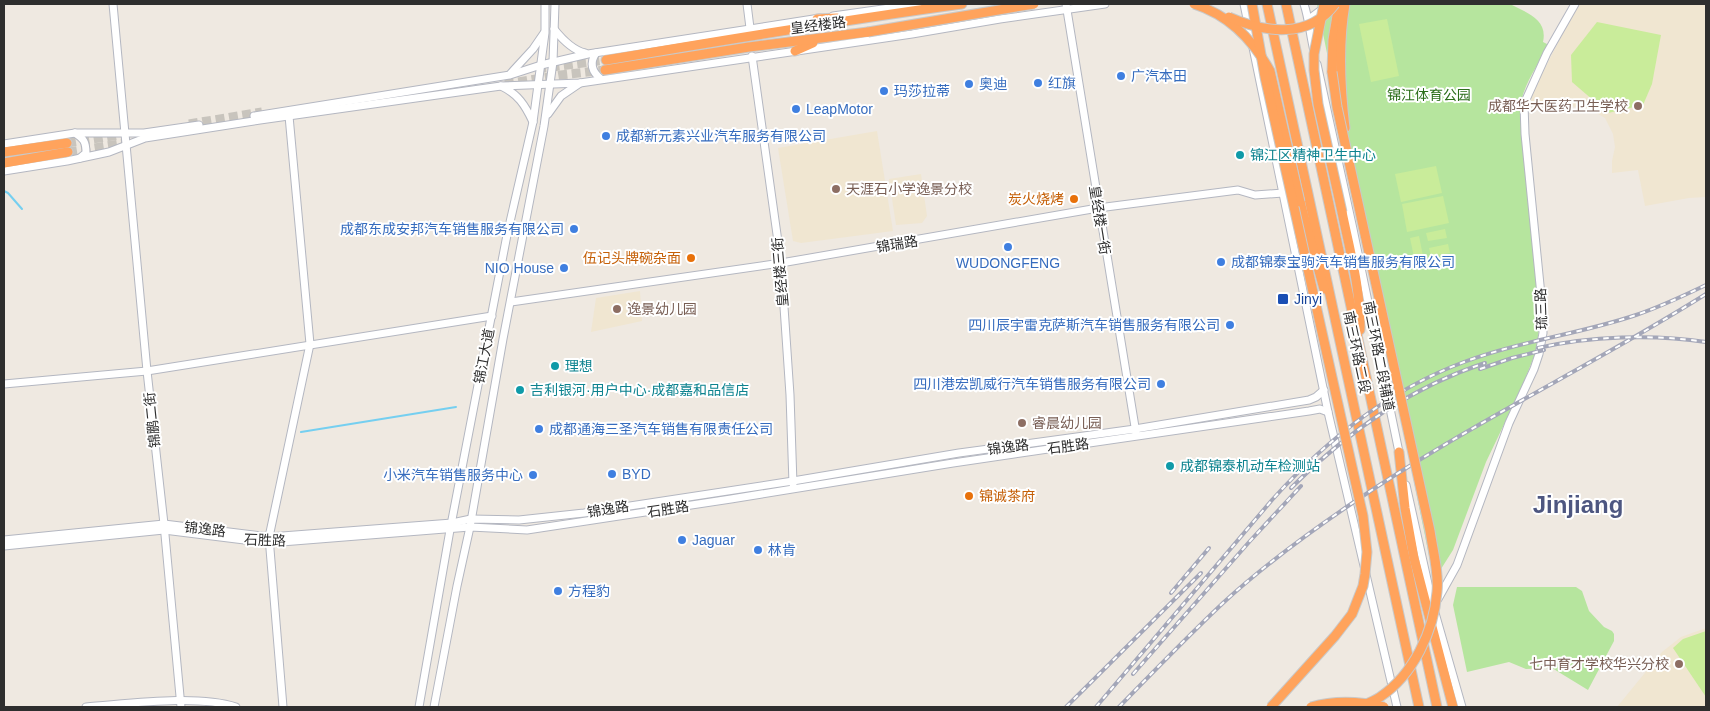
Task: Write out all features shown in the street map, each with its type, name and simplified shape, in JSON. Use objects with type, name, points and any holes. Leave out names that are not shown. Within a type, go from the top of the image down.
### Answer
[{"type":"highway","name":"皇经楼路","points":[[606,60],[815,27],[864,17],[962,4]]},
{"type":"highway","name":"皇经楼路","points":[[603,75],[749,47],[823,39],[1034,4]]},
{"type":"highway","points":[[1194,4],[1265,29],[1283,30],[1312,24],[1327,15],[1337,4]]},
{"type":"highway","points":[[1253,4],[1265,77],[1363,516],[1367,552],[1363,586],[1352,614],[1335,636],[1271,707]]},
{"type":"highway","name":"南三环路二段","points":[[1267,4],[1419,707]]},
{"type":"highway","name":"南三环路二段","points":[[1286,4],[1437,707]]},
{"type":"highway","points":[[1324,4],[1314,54],[1314,70],[1318,104],[1355,274],[1360,310],[1359,345]]},
{"type":"highway","points":[[1337,4],[1332,40],[1332,72],[1337,107],[1430,532],[1438,591],[1433,620],[1427,638],[1415,658],[1401,678],[1380,697],[1359,707]]},
{"type":"highway","points":[[1345,4],[1342,30],[1342,90],[1349,163]]},
{"type":"highway","points":[[1205,8],[1233,24],[1247,37],[1260,53],[1270,71],[1300,202],[1342,349]]},
{"type":"highway","points":[[817,19],[864,17]]},
{"type":"highway","points":[[795,51],[823,39]]},
{"type":"highway","points":[[4,152],[67,148],[4,163]]},
{"type":"highway","points":[[1398,452],[1409,535],[1453,707]]},
{"type":"highway","points":[[1311,707],[1325,703],[1351,702],[1384,707]]},
{"type":"street","name":"锦鹏二街","points":[[113,4],[180,704]]},
{"type":"street","name":"锦江大道","points":[[420,707],[451,526],[507,235],[533,122],[545,33],[545,4]]},
{"type":"street","name":"锦江大道","points":[[434,707],[471,523],[544,126],[553,62],[556,4]]},
{"type":"street","points":[[746,4],[750,28]]},
{"type":"street","points":[[4,144],[75,133],[144,133],[510,75],[541,65],[592,54],[750,28],[918,4]]},
{"type":"street","points":[[1000,19],[1012,14],[1016,4]]},
{"type":"street","points":[[544,126],[549,110],[561,96],[580,83],[603,75],[795,51],[912,34],[1066,7],[1105,4]]},
{"type":"street","points":[[1244,4],[1328,412],[1398,707]]},
{"type":"street","name":"南三环路二段辅道","points":[[1304,4],[1351,220],[1398,452],[1433,606],[1462,707]]},
{"type":"street","points":[[1308,19],[1329,4]]},
{"type":"street","name":"琉三路","points":[[1433,606],[1456,564],[1509,423],[1534,370],[1539,354],[1543,333],[1542,306],[1525,134],[1524,104],[1548,53],[1575,4]]},
{"type":"street","name":"皇经楼一街","points":[[1066,7],[1136,433]]},
{"type":"street","points":[[554,29],[560,37],[578,52],[592,54]]},
{"type":"street","points":[[510,75],[545,33]]},
{"type":"street","points":[[592,54],[594,73],[603,75]]},
{"type":"street","name":"皇经楼三街","points":[[752,56],[781,263],[794,489]]},
{"type":"street","points":[[4,171],[80,159],[109,152],[145,138],[289,116],[501,86],[580,83]]},
{"type":"street","points":[[501,86],[517,96],[526,106],[533,122]]},
{"type":"street","points":[[283,707],[269,540],[310,344],[289,116]]},
{"type":"street","points":[[75,133],[84,139],[86,146],[86,153],[80,159]]},
{"type":"street","name":"锦瑞路","points":[[511,302],[781,263],[1098,208],[1238,190],[1255,195],[1283,193]]},
{"type":"street","points":[[4,384],[147,371],[492,316]]},
{"type":"street","name":"锦逸路","points":[[471,523],[584,513],[959,453],[1136,433],[1309,400],[1324,390]]},
{"type":"street","name":"石胜路","points":[[451,526],[471,523],[527,530],[794,489],[1136,433],[1320,409],[1328,412]]},
{"type":"street","points":[[269,540],[451,526]]},
{"type":"street","name":"锦逸路","points":[[4,540],[164,527]]},
{"type":"street","name":"石胜路","points":[[4,546],[164,527],[269,540]]},
{"type":"street","points":[[86,707],[224,703],[236,707]]},
{"type":"shaded area","name":"成都华大医药卫生学校","points":[[1580,4],[1706,4],[1706,197],[1645,206],[1638,170],[1612,173],[1615,147],[1613,134],[1605,118],[1595,112],[1581,108],[1560,104],[1530,102],[1531,95],[1577,6]]},
{"type":"shaded area","name":"天涯石小学逸景分校","points":[[877,131],[893,231],[801,243],[793,241],[778,148]]},
{"type":"shaded area","points":[[921,174],[927,216],[922,223],[896,225],[889,179]]},
{"type":"shaded area","name":"逸景幼儿园","points":[[640,291],[642,321],[591,332],[596,298]]},
{"type":"shaded area","name":"七中育才学校华兴分校","points":[[1706,628],[1706,707],[1617,707],[1662,652],[1681,637]]},
{"type":"green space","name":"锦江体育公园","points":[[1317,4],[1510,4],[1529,14],[1539,22],[1544,34],[1543,42],[1549,45],[1527,84],[1520,109],[1536,280],[1539,322],[1538,346],[1522,387],[1486,462],[1453,550],[1434,580]]},
{"type":"green space","points":[[1387,19],[1399,76],[1371,82],[1359,24]]},
{"type":"green space","points":[[1597,22],[1661,35],[1652,84],[1643,105],[1608,113],[1572,82],[1571,55]]},
{"type":"green space","points":[[1436,166],[1442,193],[1401,202],[1395,174]]},
{"type":"green space","points":[[1443,196],[1449,223],[1407,232],[1402,204]]},
{"type":"green space","points":[[1445,229],[1447,238],[1428,241],[1426,233]]},
{"type":"green space","points":[[1419,236],[1423,256],[1414,257],[1410,238]]},
{"type":"green space","points":[[1448,244],[1450,253],[1431,256],[1429,248]]},
{"type":"green space","points":[[1457,587],[1576,587],[1582,591],[1589,611],[1604,627],[1614,634],[1614,641],[1588,690],[1552,668],[1526,669],[1509,662],[1467,672],[1453,605]]},
{"type":"green space","points":[[1706,631],[1706,697],[1673,648],[1683,639]]},
{"type":"waterway","points":[[4,191],[22,209]]},
{"type":"waterway","points":[[301,432],[456,407]]},
{"type":"tunnel","points":[[537,69],[606,60]]},
{"type":"tunnel","points":[[505,84],[605,70]]},
{"type":"tunnel","points":[[189,124],[262,112]]},
{"type":"tunnel","points":[[67,143],[119,135]]},
{"type":"tunnel","points":[[68,152],[132,142]]},
{"type":"railway","points":[[1096,707],[1292,478],[1336,438],[1384,402],[1410,387],[1464,362],[1507,348],[1615,322],[1663,305],[1706,285]]},
{"type":"railway","points":[[1119,707],[1223,603],[1285,551],[1334,515],[1438,449],[1618,347],[1706,294]]},
{"type":"railway","points":[[1538,348],[1578,341],[1643,337],[1706,342]]},
{"type":"railway","points":[[1480,369],[1544,350]]},
{"type":"railway","points":[[1291,488],[1334,449],[1380,414],[1431,385],[1485,363]]},
{"type":"railway","points":[[1133,674],[1301,486]]},
{"type":"railway","points":[[1171,593],[1209,548]]},
{"type":"railway","points":[[1066,707],[1201,573]]},
{"type":"place","name":"广汽本田","points":[[1121,76]]},
{"type":"place","name":"红旗","points":[[1038,83]]},
{"type":"place","name":"奥迪","points":[[969,84]]},
{"type":"place","name":"玛莎拉蒂","points":[[884,91]]},
{"type":"place","name":"成都华大医药卫生学校","points":[[1638,106]]},
{"type":"place","name":"LeapMotor","points":[[796,109]]},
{"type":"place","name":"成都新元素兴业汽车服务有限公司","points":[[606,136]]},
{"type":"place","name":"锦江区精神卫生中心","points":[[1240,155]]},
{"type":"place","name":"天涯石小学逸景分校","points":[[836,189]]},
{"type":"place","name":"炭火烧烤","points":[[1074,199]]},
{"type":"place","name":"成都东成安邦汽车销售服务有限公司","points":[[574,229]]},
{"type":"place","name":"WUDONGFENG","points":[[1008,247]]},
{"type":"place","name":"伍记头牌碗杂面","points":[[691,258]]},
{"type":"place","name":"成都锦泰宝驹汽车销售服务有限公司","points":[[1221,262]]},
{"type":"place","name":"NIO House","points":[[564,268]]},
{"type":"place","name":"Jinyi","points":[[1283,299]]},
{"type":"place","name":"逸景幼儿园","points":[[617,309]]},
{"type":"place","name":"四川辰宇雷克萨斯汽车销售服务有限公司","points":[[1230,325]]},
{"type":"place","name":"理想","points":[[555,366]]},
{"type":"place","name":"四川港宏凯威行汽车销售服务有限公司","points":[[1161,384]]},
{"type":"place","name":"吉利银河·用户中心·成都嘉和品信店","points":[[520,390]]},
{"type":"place","name":"睿晨幼儿园","points":[[1022,423]]},
{"type":"place","name":"成都通海三圣汽车销售有限责任公司","points":[[539,429]]},
{"type":"place","name":"成都锦泰机动车检测站","points":[[1170,466]]},
{"type":"place","name":"BYD","points":[[612,474]]},
{"type":"place","name":"小米汽车销售服务中心","points":[[533,475]]},
{"type":"place","name":"锦诚茶府","points":[[969,496]]},
{"type":"place","name":"Jaguar","points":[[682,540]]},
{"type":"place","name":"林肯","points":[[758,550]]},
{"type":"place","name":"方程豹","points":[[558,591]]},
{"type":"place","name":"七中育才学校华兴分校","points":[[1679,664]]},
{"type":"district","name":"Jinjiang","points":[[1578,505]]}]
